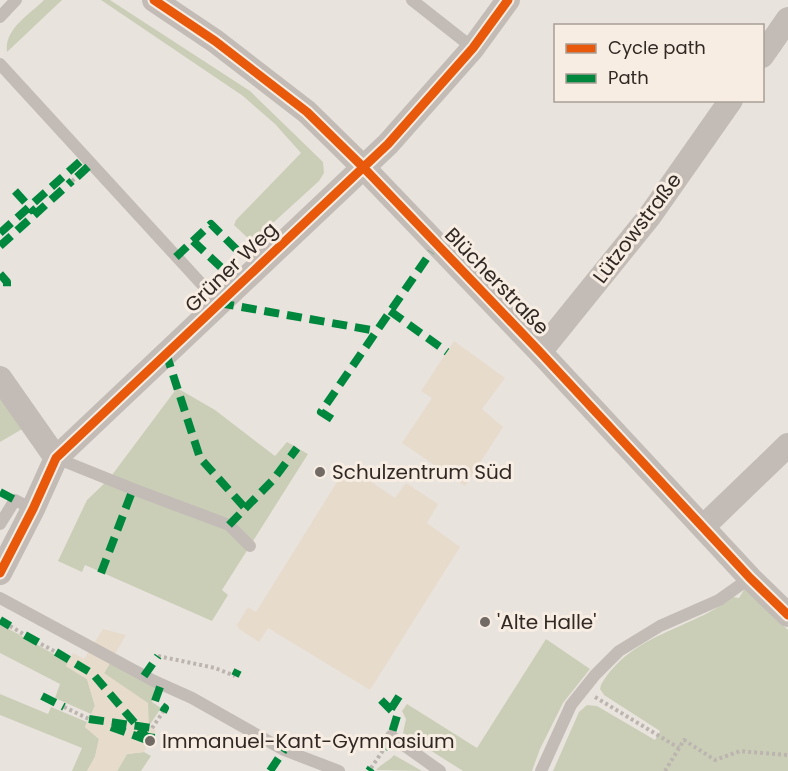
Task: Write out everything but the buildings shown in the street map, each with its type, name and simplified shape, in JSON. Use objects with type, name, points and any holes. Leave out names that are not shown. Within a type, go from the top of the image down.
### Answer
[{"type":"street","name":"Blücherstraße","points":[[154,0],[215,41],[307,112],[363,167],[540,352],[750,578],[788,615]]},
{"type":"street","name":"Grüner Weg","points":[[0,573],[56,458],[388,144],[473,48],[508,0]]},
{"type":"street","points":[[764,53],[788,20]]},
{"type":"street","name":"Lützowstraße","points":[[540,352],[649,217],[730,102]]},
{"type":"street","points":[[0,378],[56,458]]},
{"type":"street","points":[[703,527],[788,446]]},
{"type":"lane","points":[[0,17],[16,0]]},
{"type":"lane","points":[[412,0],[473,48]]},
{"type":"lane","points":[[0,64],[219,303]]},
{"type":"lane","points":[[56,458],[229,525],[250,546]]},
{"type":"lane","points":[[0,524],[15,500],[33,509]]},
{"type":"lane","points":[[541,771],[571,705],[619,651],[660,626],[719,600],[750,578]]},
{"type":"lane","points":[[0,598],[152,680],[192,698],[284,750],[339,771]]},
{"type":"lane","points":[[391,736],[440,771]]},
{"type":"path","points":[[72,181],[77,177]]},
{"type":"path","points":[[10,626],[25,635]]},
{"type":"path","points":[[41,644],[56,652]]},
{"type":"path","points":[[158,656],[215,668],[235,676]]},
{"type":"path","points":[[583,690],[679,748]]},
{"type":"path","points":[[64,707],[89,719]]},
{"type":"path","points":[[152,728],[163,712]]},
{"type":"path","points":[[665,771],[684,740],[715,760],[740,752],[788,755]]},
{"type":"path","points":[[371,768],[384,748]]},
{"type":"green space","points":[[44,0],[62,0],[7,52],[9,36],[13,29]]},
{"type":"green space","points":[[101,0],[110,0],[250,91],[323,162],[324,173],[319,181],[252,242],[234,225],[236,220],[301,153],[275,124],[243,96]]},
{"type":"green space","points":[[0,387],[24,428],[0,442]]},
{"type":"green space","points":[[177,388],[215,410],[275,456],[287,442],[308,454],[222,590],[228,595],[212,621],[85,565],[82,572],[58,561],[87,500],[109,479]]},
{"type":"green space","points":[[745,588],[788,630],[788,771],[553,771],[579,712],[587,705],[597,706],[655,740],[660,731],[604,695],[600,689],[601,685],[628,654],[662,634],[717,608],[733,597],[739,598]]},
{"type":"green space","points":[[0,624],[68,662],[66,666],[87,679],[95,706],[91,714],[55,698],[60,684],[0,653]]},
{"type":"green space","points":[[546,639],[590,669],[563,703],[540,749],[532,771],[463,771],[403,733],[406,719],[402,711],[407,704],[477,748]]},
{"type":"green space","points":[[110,663],[155,687],[152,702],[161,708],[149,726],[104,673]]},
{"type":"green space","points":[[0,694],[48,714],[51,707],[87,722],[85,727],[99,739],[95,757],[87,771],[72,771],[82,748],[0,715]]},
{"type":"green space","points":[[144,752],[151,756],[141,771],[117,771],[127,754]]},
{"type":"green space","points":[[394,755],[422,771],[376,770]]},
{"type":"shaded area","points":[[454,341],[505,378],[482,409],[503,427],[465,486],[402,443],[432,398],[421,391]]},
{"type":"shaded area","points":[[352,469],[395,498],[406,483],[438,504],[427,523],[460,547],[370,690],[268,628],[259,642],[239,629],[237,625],[248,607],[256,612],[342,474],[347,477]]},
{"type":"shaded area","points":[[103,629],[126,635],[104,673],[148,703],[149,726],[156,731],[144,752],[127,754],[117,771],[87,771],[95,757],[99,739],[85,727],[95,706],[87,679],[66,666],[73,653],[84,659]]},
{"type":"marked path","points":[[0,233],[85,157]]},
{"type":"marked path","points":[[77,177],[91,164]]},
{"type":"marked path","points":[[0,246],[72,181]]},
{"type":"marked path","points":[[15,191],[34,212]]},
{"type":"marked path","points":[[176,257],[211,224],[237,250]]},
{"type":"marked path","points":[[193,241],[224,270]]},
{"type":"marked path","points":[[332,419],[321,412],[431,252]]},
{"type":"marked path","points":[[0,274],[7,282],[7,290]]},
{"type":"marked path","points":[[219,303],[377,331]]},
{"type":"marked path","points":[[390,311],[447,352]]},
{"type":"marked path","points":[[166,353],[200,458],[246,509]]},
{"type":"marked path","points":[[229,525],[273,480],[297,448]]},
{"type":"marked path","points":[[101,573],[133,489]]},
{"type":"marked path","points":[[0,492],[15,500]]},
{"type":"marked path","points":[[0,620],[10,626]]},
{"type":"marked path","points":[[25,635],[41,644]]},
{"type":"marked path","points":[[56,652],[93,674],[150,741]]},
{"type":"marked path","points":[[144,676],[158,656]]},
{"type":"marked path","points":[[235,676],[238,670]]},
{"type":"marked path","points":[[155,701],[161,684]]},
{"type":"marked path","points":[[391,709],[401,693]]},
{"type":"marked path","points":[[42,696],[64,707]]},
{"type":"marked path","points":[[381,700],[397,716],[384,749]]},
{"type":"marked path","points":[[162,706],[165,708],[163,712]]},
{"type":"marked path","points":[[89,719],[152,728],[150,741]]},
{"type":"marked path","points":[[111,727],[147,740]]},
{"type":"marked path","points":[[270,771],[284,750]]},
{"type":"cycle path","points":[[154,0],[215,41],[307,112],[363,167],[540,352],[750,578],[788,615]]},
{"type":"cycle path","points":[[0,573],[56,458],[388,144],[473,48],[508,0]]},
{"type":"place","name":"Schulzentrum Süd","points":[[320,472]]},
{"type":"place","name":"'Alte Halle'","points":[[485,622]]},
{"type":"place","name":"Immanuel-Kant-Gymnasium","points":[[150,741]]}]
